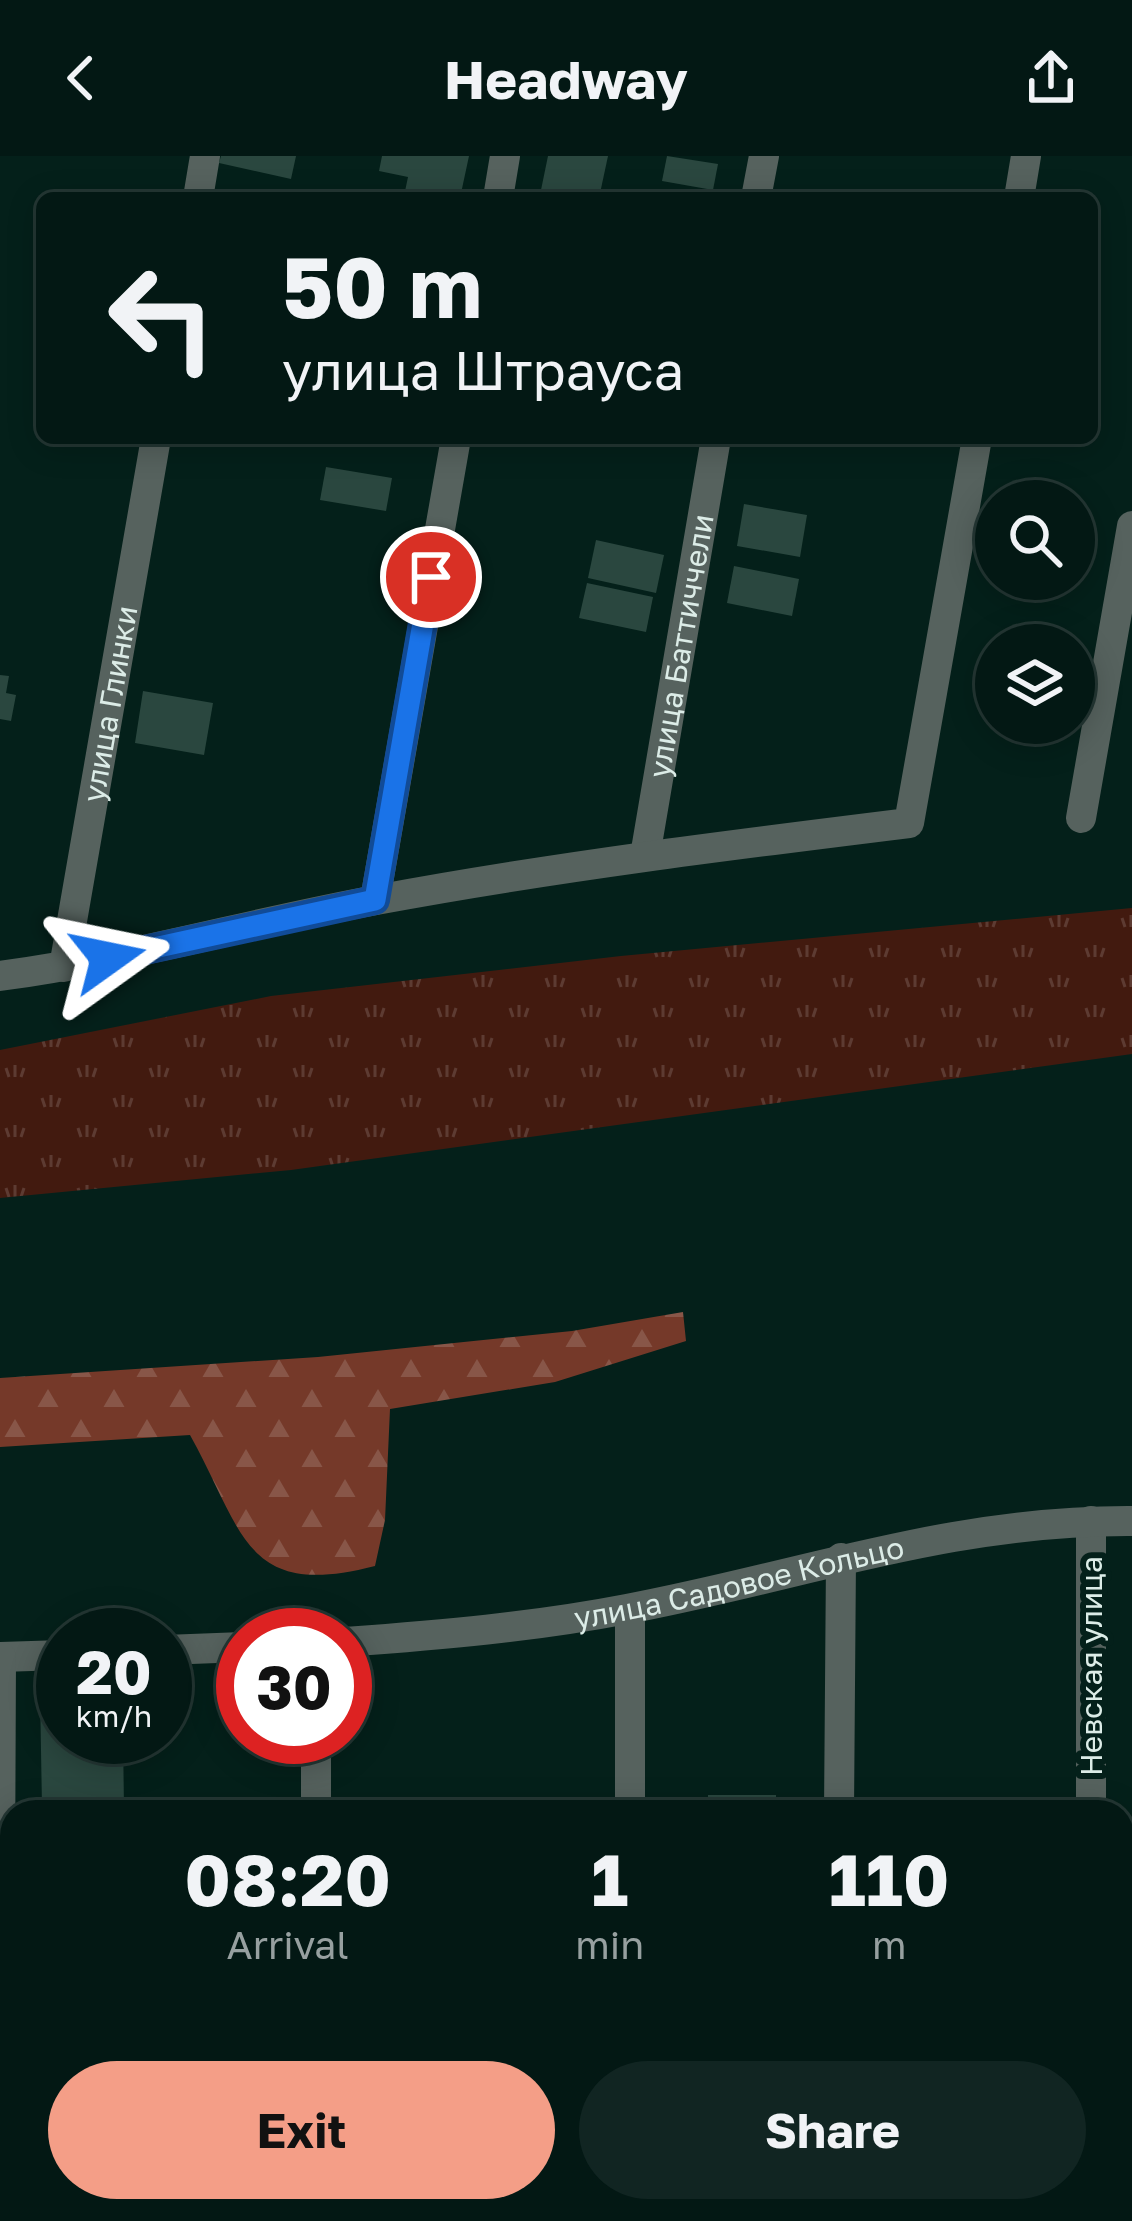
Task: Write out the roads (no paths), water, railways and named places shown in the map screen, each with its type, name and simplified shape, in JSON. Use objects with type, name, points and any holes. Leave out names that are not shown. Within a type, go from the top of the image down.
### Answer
[{"type":"street","points":[[199,192],[206,156]]},
{"type":"street","points":[[499,192],[505,156]]},
{"type":"street","points":[[757,192],[764,156]]},
{"type":"street","points":[[1020,192],[1026,156]]},
{"type":"street","name":"улица Глинки","points":[[64,967],[155,444]]},
{"type":"street","points":[[375,900],[455,444]]},
{"type":"street","name":"улица Баттиччели","points":[[645,856],[715,444]]},
{"type":"street","points":[[0,976],[64,967],[375,900],[645,856],[909,823],[976,444]]},
{"type":"street","points":[[1081,818],[1132,526]]},
{"type":"street","name":"Невская улица","points":[[1090,1521],[1091,1800]]},
{"type":"street","name":"улица Садовое Кольцо","points":[[372,1640],[484,1632],[630,1609],[966,1531],[1132,1521]]},
{"type":"street","points":[[839,1800],[841,1558]]},
{"type":"street","points":[[630,1609],[630,1800]]},
{"type":"street","points":[[0,1800],[1,1657],[36,1655]]},
{"type":"street","points":[[316,1764],[316,1800]]}]
